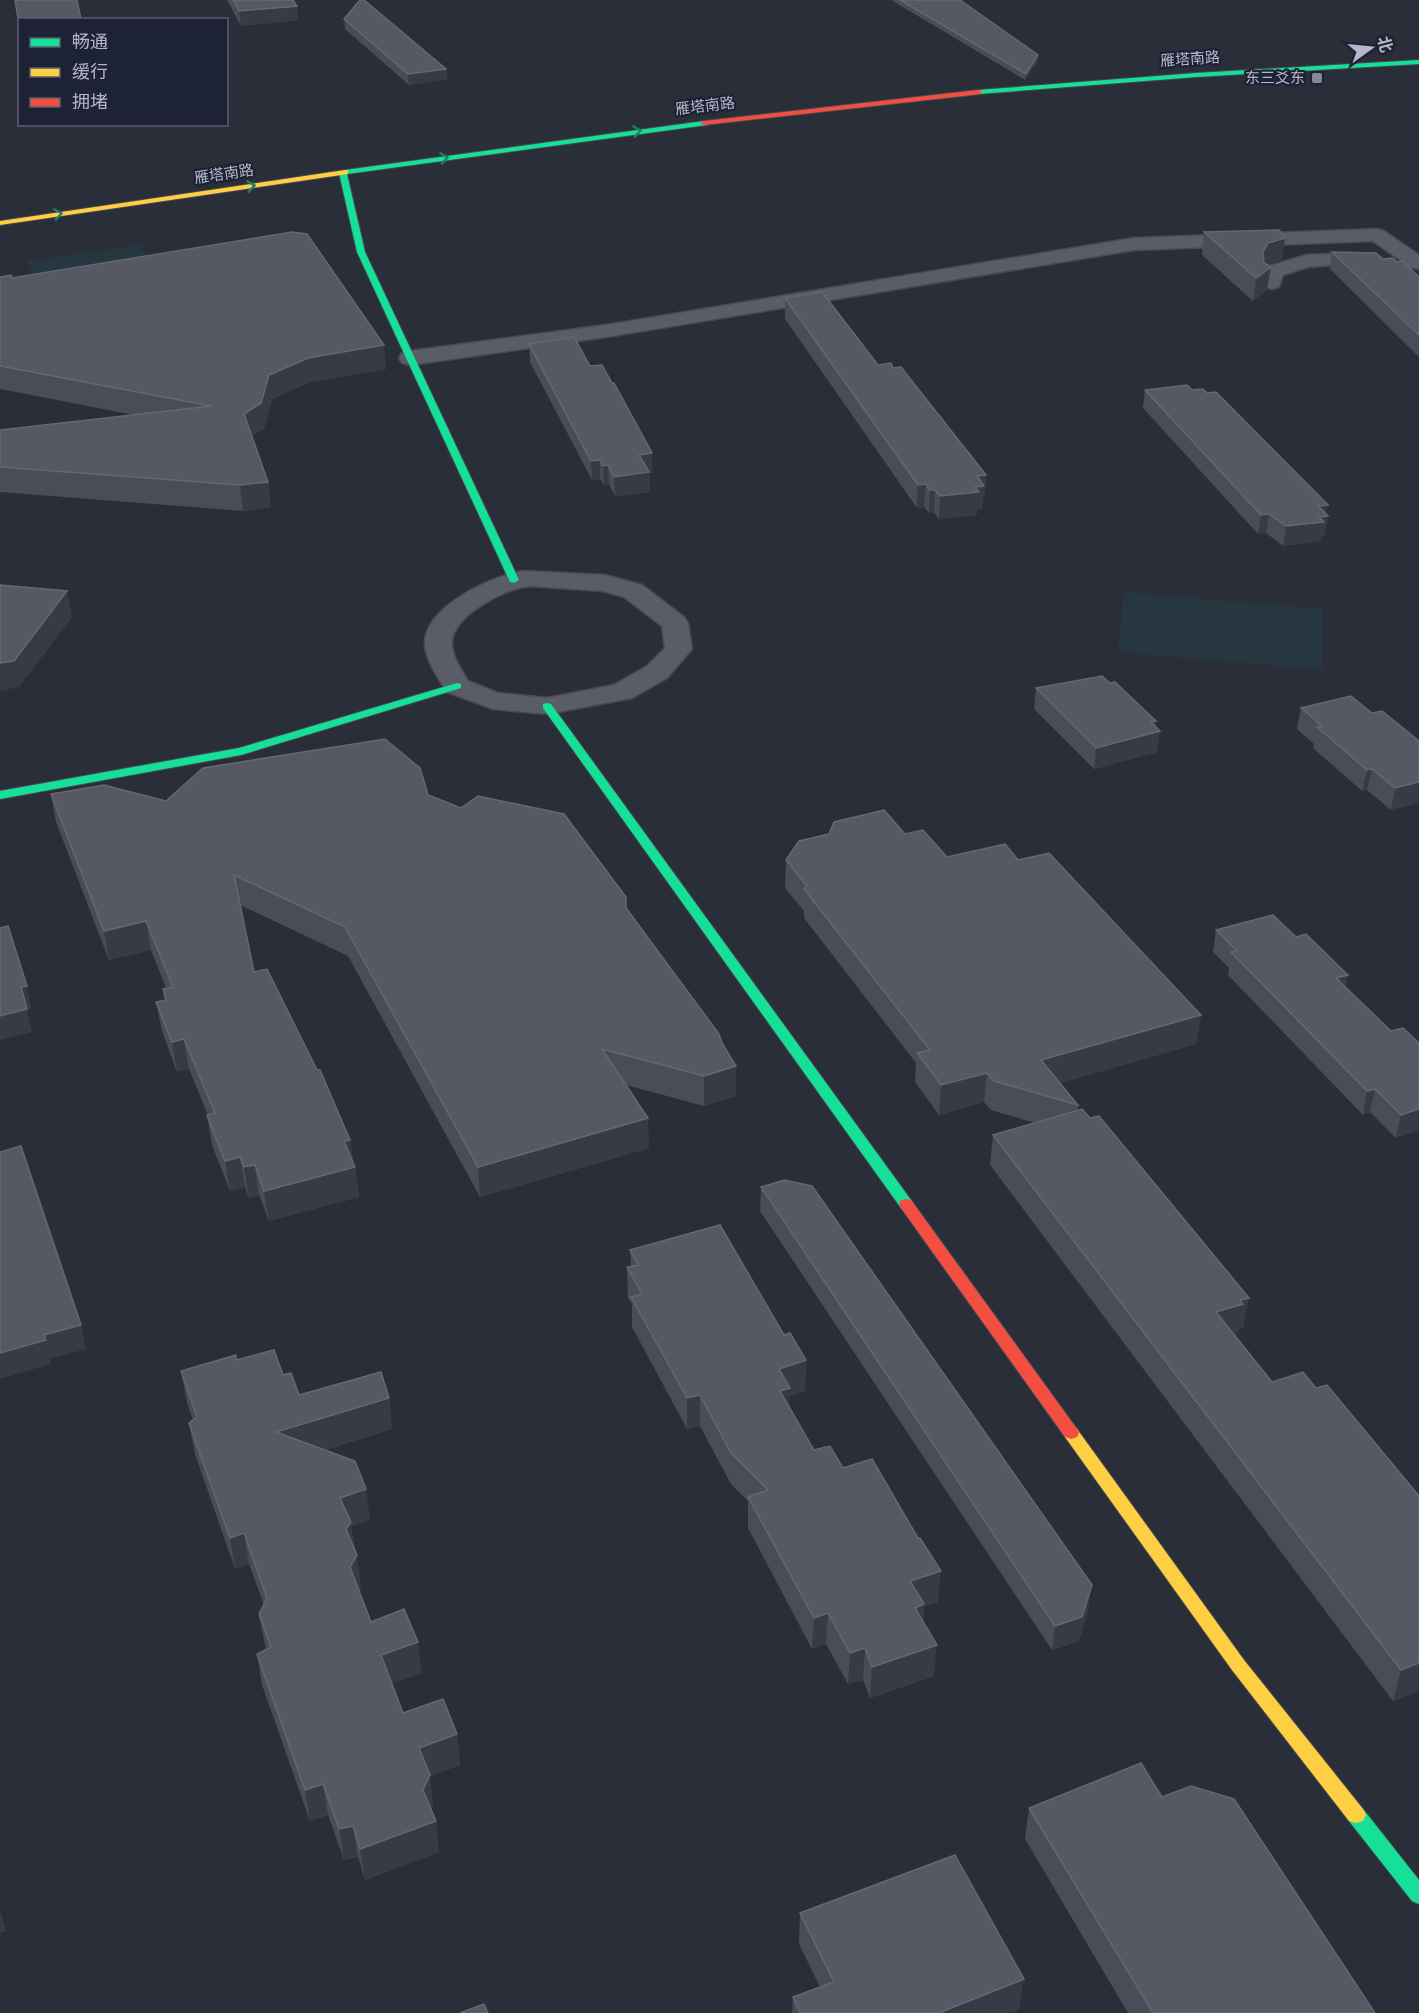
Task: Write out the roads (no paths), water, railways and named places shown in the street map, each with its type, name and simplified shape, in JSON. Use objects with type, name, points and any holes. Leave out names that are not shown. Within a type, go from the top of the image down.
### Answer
[{"type":"main road","name":"雁塔南路","points":[[402,150],[852,93],[1179,66],[1419,54]]},
{"type":"main road","name":"雁塔南路","points":[[0,223],[652,128],[828,107],[1097,82],[1419,62]]},
{"type":"main road","points":[[343,173],[361,252],[514,580]]},
{"type":"main road","points":[[0,795],[241,751],[457,686]]},
{"type":"main road","points":[[547,706],[1238,1665],[1419,1895]]},
{"type":"street","points":[[410,358],[606,331],[1134,244],[1377,235],[1418,263]]},
{"type":"street","points":[[1272,283],[1273,271],[1306,261],[1418,263]]},
{"type":"street","points":[[560,579],[605,583],[633,591],[675,623],[679,649],[657,672],[622,692],[547,706],[493,701],[457,686],[442,656],[439,639],[450,620],[473,599],[514,580],[560,579]]},
{"type":"place","name":"东三爻东","points":[[1317,78]]}]
